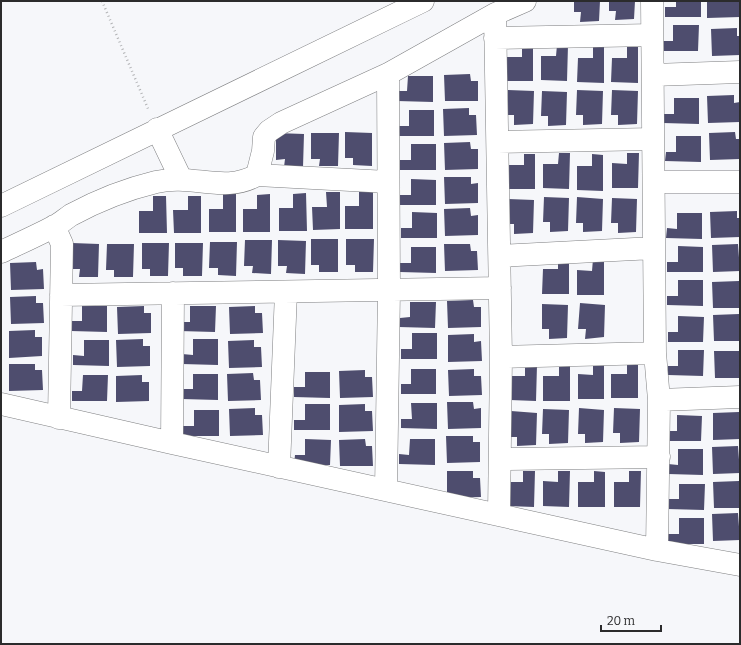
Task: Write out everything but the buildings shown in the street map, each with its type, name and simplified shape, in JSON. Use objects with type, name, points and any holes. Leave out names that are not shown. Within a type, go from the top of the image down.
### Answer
[{"type":"street","points":[[1,206],[423,1]]},
{"type":"street","points":[[257,175],[263,151],[264,137],[269,130],[281,123],[388,74],[495,14],[525,1]]},
{"type":"street","points":[[652,1],[655,353],[659,400],[657,550]]},
{"type":"street","points":[[495,14],[501,357],[499,515]]},
{"type":"street","points":[[495,38],[652,36]]},
{"type":"street","points":[[653,76],[740,72]]},
{"type":"street","points":[[386,489],[389,290],[388,74]]},
{"type":"street","points":[[157,129],[182,179]]},
{"type":"street","points":[[498,142],[653,139]]},
{"type":"street","points":[[1,252],[54,226],[71,215],[126,191],[158,182],[182,179],[236,184],[247,181],[257,175],[388,182]]},
{"type":"street","points":[[654,182],[740,182]]},
{"type":"street","points":[[54,226],[62,244],[59,418]]},
{"type":"street","points":[[500,256],[654,248]]},
{"type":"street","points":[[61,295],[500,288]]},
{"type":"street","points":[[279,466],[286,292]]},
{"type":"street","points":[[172,443],[173,293]]},
{"type":"street","points":[[501,357],[655,353]]},
{"type":"street","points":[[659,400],[740,397]]},
{"type":"street","points":[[1,404],[657,550],[740,565]]},
{"type":"street","points":[[500,459],[659,457]]},
{"type":"path","points":[[102,1],[157,129]]}]
